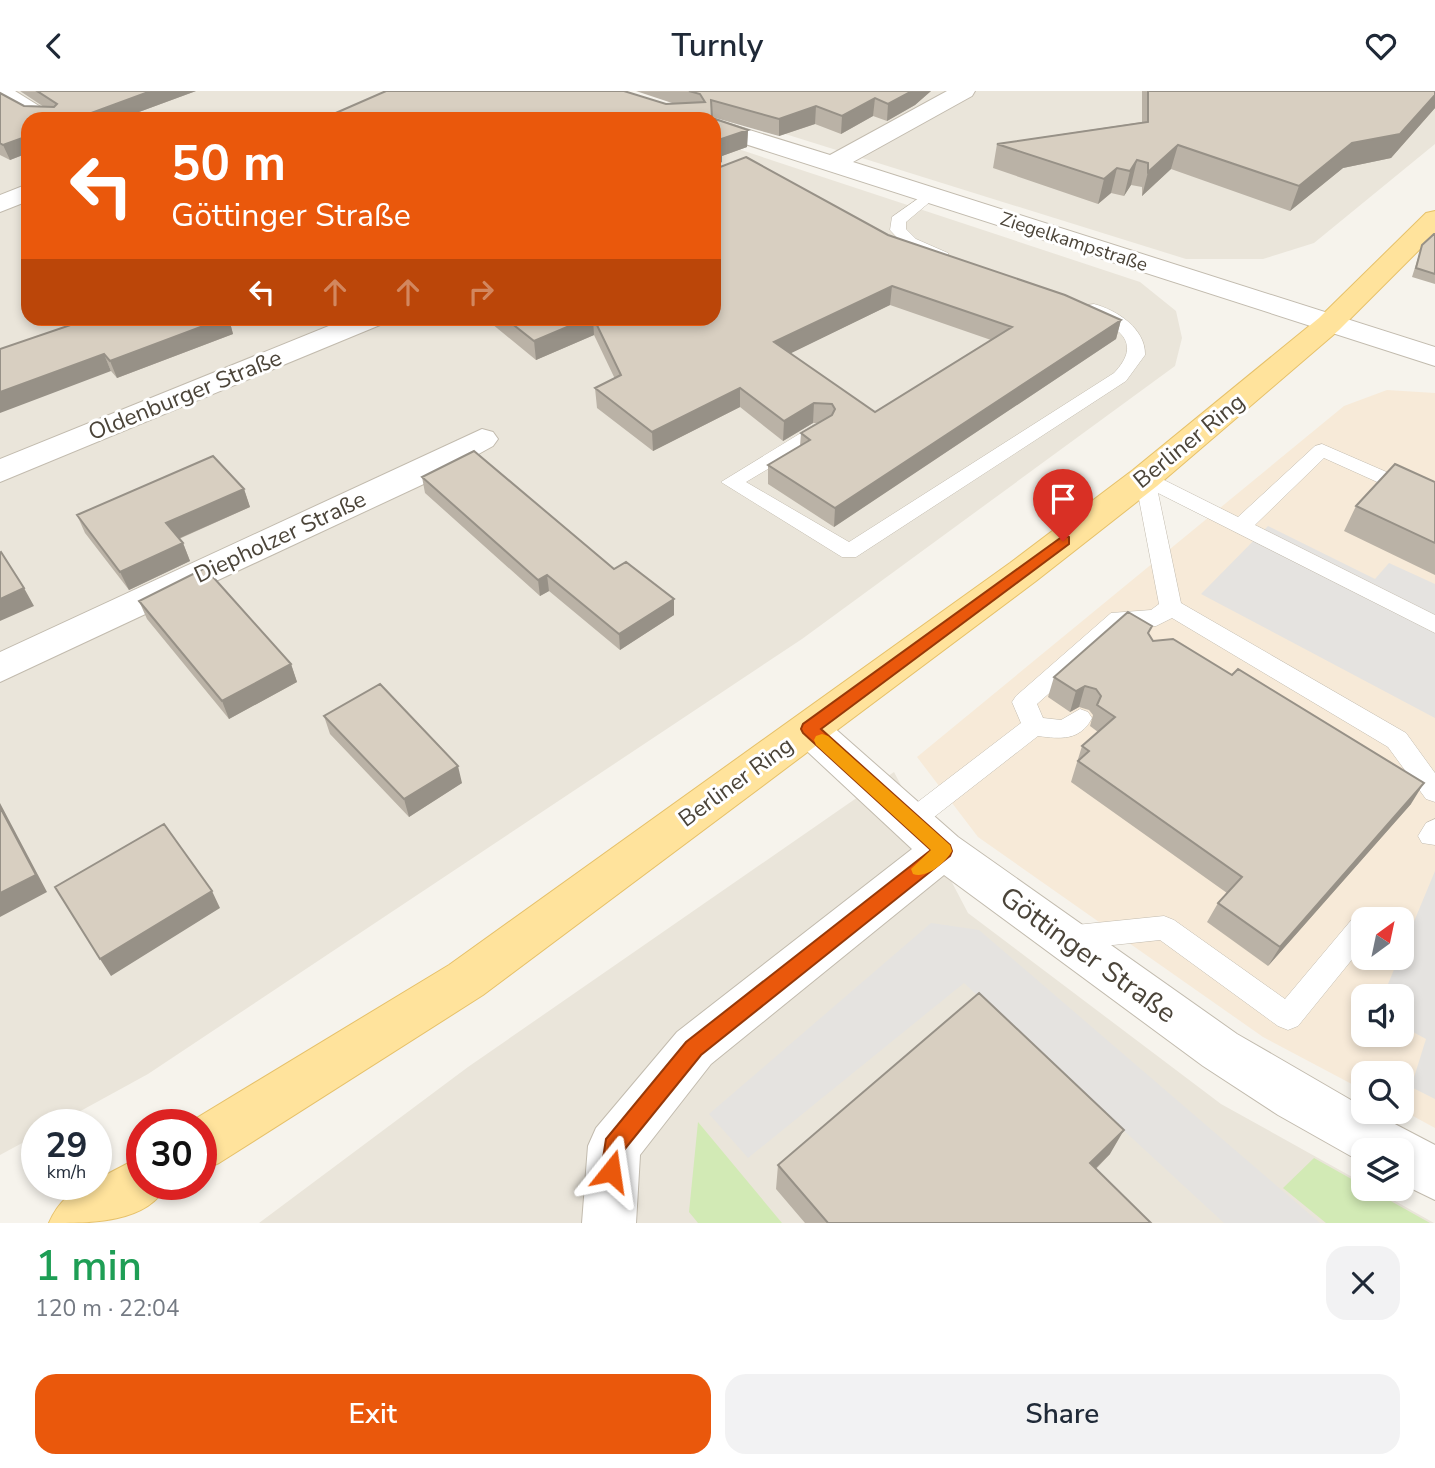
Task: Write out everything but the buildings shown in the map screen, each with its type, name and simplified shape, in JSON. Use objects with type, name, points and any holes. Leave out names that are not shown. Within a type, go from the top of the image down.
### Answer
[{"type":"main road","name":"Berliner Ring","points":[[217,1135],[466,980],[1145,478],[1329,324],[1435,219]]},
{"type":"main road","points":[[76,1223],[126,1192]]},
{"type":"street","points":[[832,164],[964,91]]},
{"type":"street","points":[[0,92],[36,112]]},
{"type":"street","name":"Ziegelkampstraße","points":[[721,128],[1435,357]]},
{"type":"street","points":[[746,164],[783,149]]},
{"type":"street","points":[[0,204],[21,195]]},
{"type":"street","name":"Oldenburger Straße","points":[[0,471],[353,326]]},
{"type":"street","name":"Diepholzer Straße","points":[[0,668],[416,474],[482,439]]},
{"type":"street","name":"Göttinger Straße","points":[[809,729],[927,836],[1066,938],[1220,1050],[1296,1098],[1368,1138]]},
{"type":"street","points":[[609,1223],[614,1146],[694,1048],[927,836]]},
{"type":"street","points":[[1414,1163],[1435,1174]]},
{"type":"lane","points":[[929,196],[898,220],[898,230],[910,242],[966,264]]},
{"type":"lane","points":[[821,429],[731,482],[849,552],[1120,377],[1134,365],[1139,352],[1136,340],[1128,330],[1107,316],[1077,302]]},
{"type":"lane","points":[[1240,527],[1322,450],[1435,501]]},
{"type":"lane","points":[[1145,478],[1435,625]]},
{"type":"lane","points":[[1145,478],[1166,642]]},
{"type":"lane","points":[[1034,726],[1024,702],[1119,619],[1164,613],[1397,740],[1435,792]]},
{"type":"lane","points":[[1034,726],[1065,730],[1080,718]]},
{"type":"lane","points":[[927,836],[1034,726]]},
{"type":"lane","points":[[1066,938],[1164,928],[1289,1017],[1351,940]]},
{"type":"shaded area","points":[[0,91],[553,91],[620,112],[21,112],[21,326],[721,326],[721,143],[1140,282],[1176,311],[1182,338],[1175,366],[802,639],[148,1074],[84,1109],[21,1109],[21,1144],[0,1155]]},
{"type":"shaded area","points":[[647,91],[1435,91],[1435,144],[1314,243],[1263,259],[1186,259]]},
{"type":"shaded area","points":[[1387,390],[1435,393],[1435,1128],[1414,1117],[1414,1061],[1351,1061],[1351,1084],[1263,1037],[978,837],[917,757],[1344,406]]},
{"type":"shaded area","points":[[1268,526],[1375,579],[1389,563],[1435,584],[1435,718],[1201,594]]},
{"type":"shaded area","points":[[894,772],[968,913],[1221,1104],[1351,1176],[1351,1201],[1395,1201],[1434,1223],[259,1223],[468,1067]]},
{"type":"shaded area","points":[[1435,871],[1435,1099],[1414,1088],[1414,1077],[1426,1039],[1414,1032],[1414,984],[1388,984],[1394,970],[1414,970],[1414,921]]},
{"type":"shaded area","points":[[931,923],[979,930],[1320,1223],[1224,1223],[964,983],[748,1158],[709,1114]]},
{"type":"green space","points":[[698,1122],[782,1223],[698,1223],[689,1212]]},
{"type":"green space","points":[[1314,1158],[1351,1179],[1351,1201],[1391,1201],[1430,1223],[1326,1223],[1283,1188]]},
{"type":"slow traffic","points":[[822,740],[943,851],[920,869]]},
{"type":"route","points":[[611,1171],[614,1146],[694,1048],[943,851],[809,729],[1063,541]]}]
